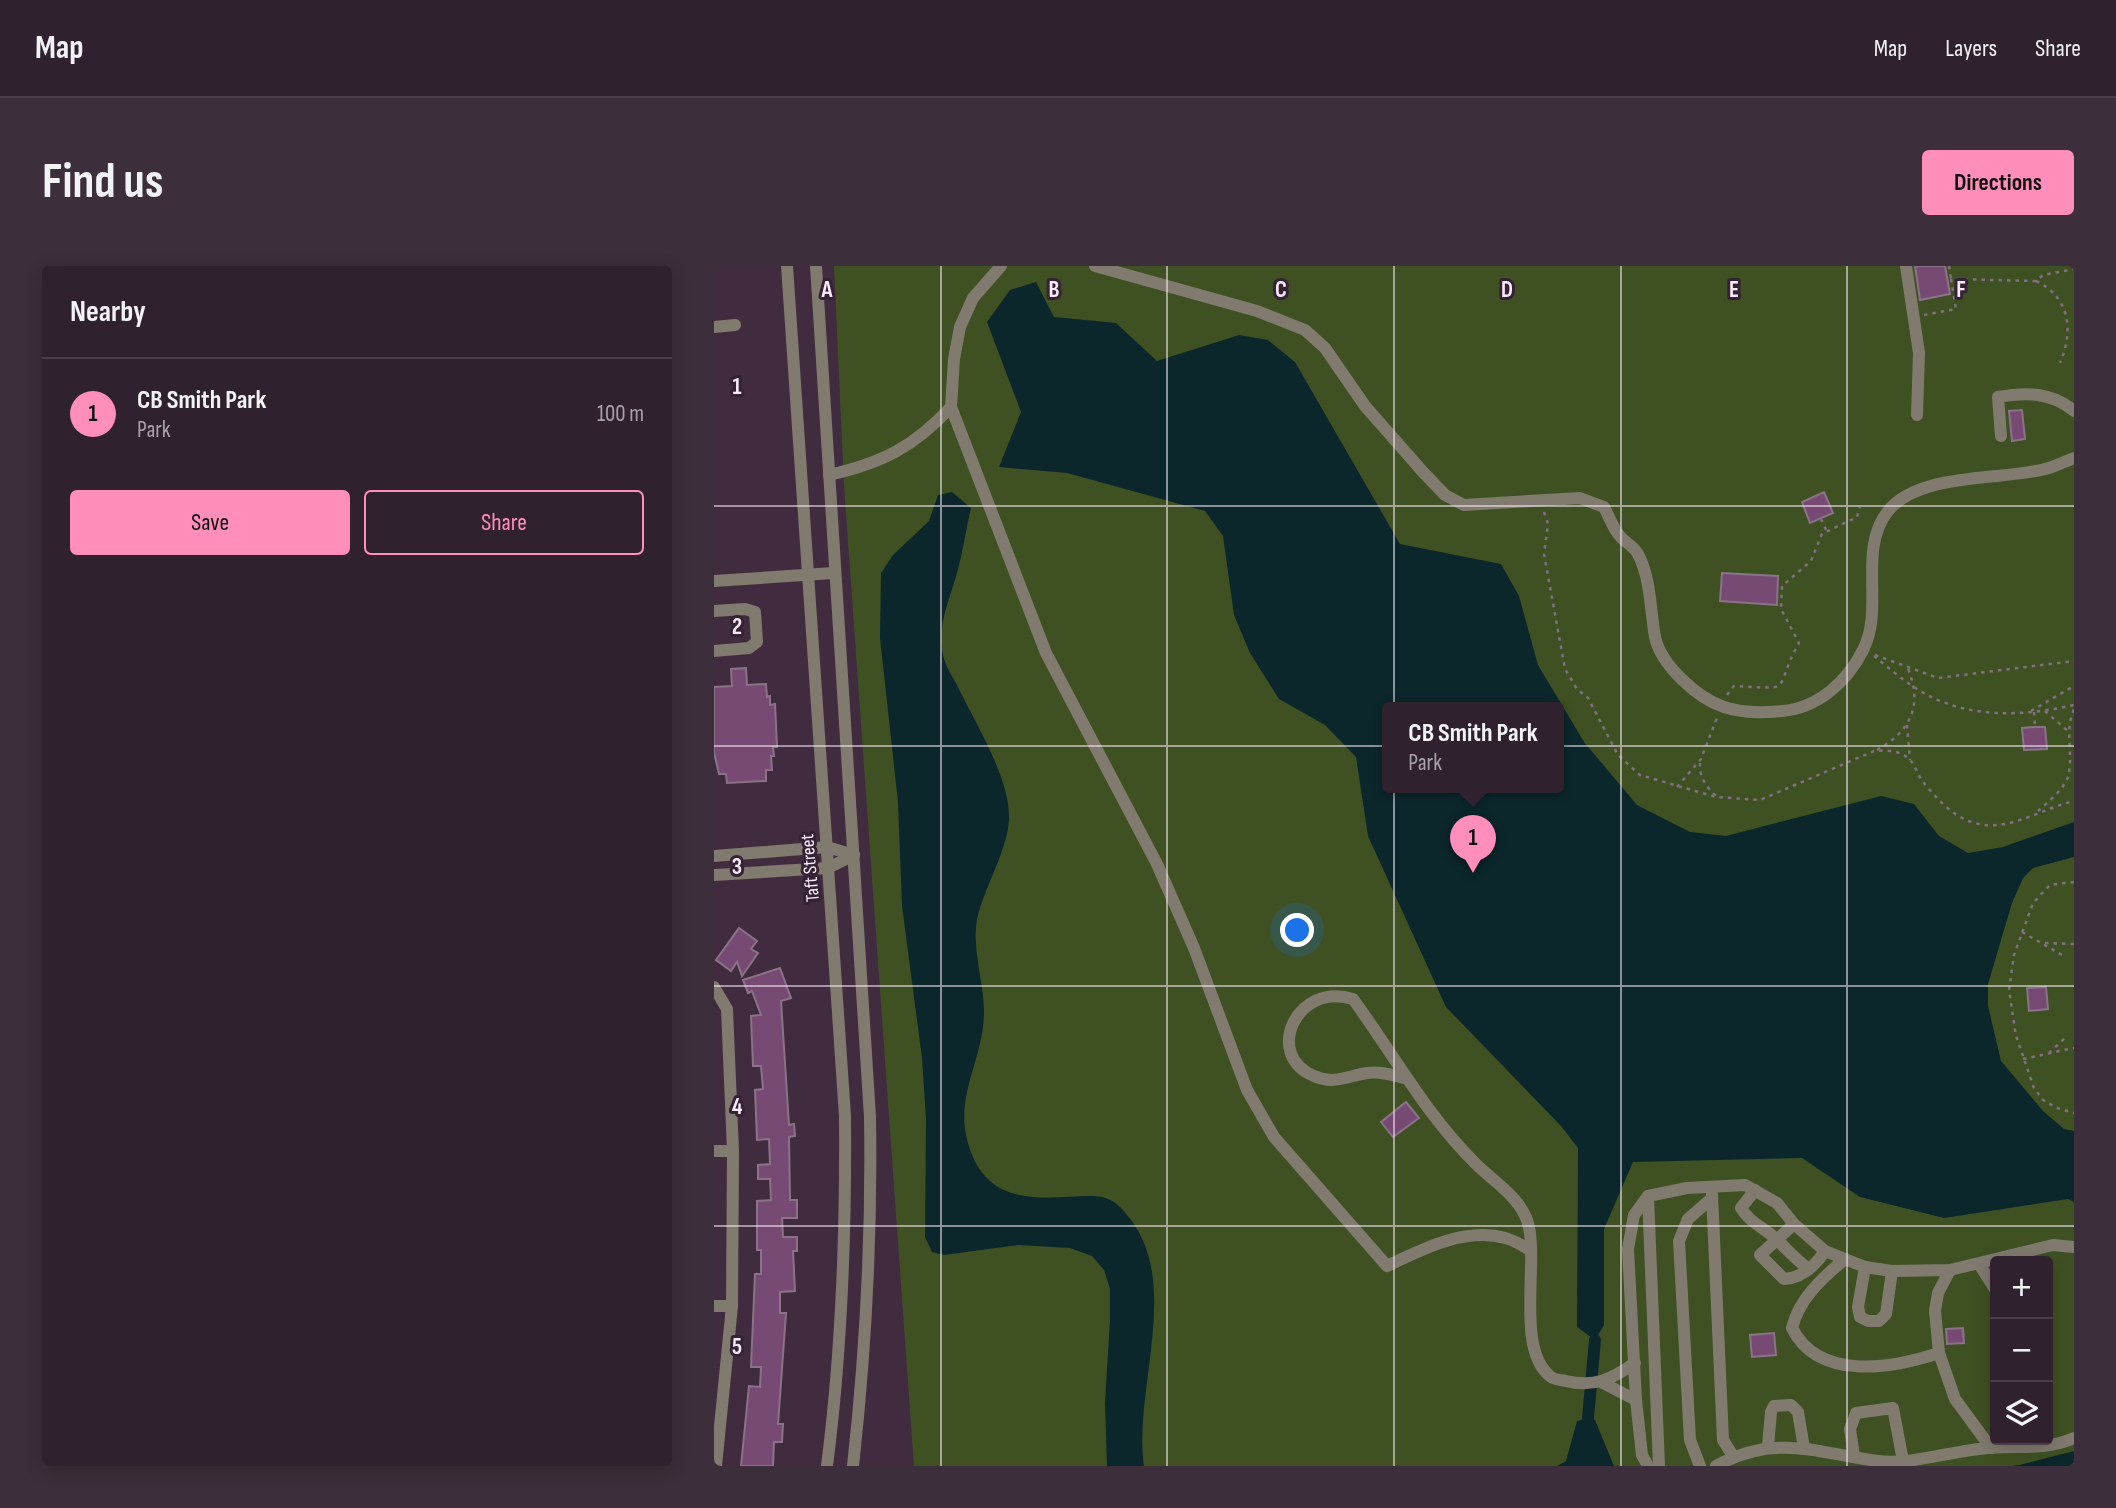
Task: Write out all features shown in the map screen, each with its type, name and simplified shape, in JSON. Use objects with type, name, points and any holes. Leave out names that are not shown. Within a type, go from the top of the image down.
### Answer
[{"type":"street","name":"Taft Street","points":[[787,266],[845,1116],[846,1223],[839,1367],[827,1466]]},
{"type":"street","points":[[816,266],[833,573],[870,1117],[872,1226],[863,1369],[853,1466]]},
{"type":"street","points":[[1001,266],[973,298],[960,327],[954,359],[951,407],[1046,653],[1157,864],[1194,948],[1247,1090],[1274,1137],[1387,1266],[1425,1248],[1465,1236],[1505,1238],[1531,1250]]},
{"type":"street","points":[[1095,266],[1256,311],[1305,330],[1325,348],[1365,406],[1444,495],[1464,505],[1580,498],[1604,507],[1618,534],[1637,552],[1647,583],[1656,640],[1668,663],[1699,694],[1724,707],[1760,713],[1794,710],[1836,688],[1864,649],[1872,625],[1875,538],[1888,510],[1914,493],[1958,479],[2048,468],[2074,458]]},
{"type":"street","points":[[1906,266],[1919,353],[1917,415]]},
{"type":"street","points":[[714,327],[735,325]]},
{"type":"street","points":[[2001,436],[1998,397],[2017,394],[2049,396],[2074,411]]},
{"type":"street","points":[[829,475],[887,458],[934,426],[951,407]]},
{"type":"street","points":[[714,581],[833,573]]},
{"type":"street","points":[[714,611],[745,609],[755,612],[757,642],[749,648],[714,651]]},
{"type":"street","points":[[714,856],[827,847],[854,855]]},
{"type":"street","points":[[714,875],[828,868],[854,855]]},
{"type":"street","points":[[715,988],[727,1009],[733,1151],[732,1306],[716,1466]]},
{"type":"street","points":[[1404,1078],[1384,1073],[1366,1073],[1327,1081],[1312,1076],[1300,1068],[1293,1056],[1290,1045],[1293,1021],[1312,1001],[1330,996],[1353,999],[1400,1065],[1404,1078],[1441,1126],[1477,1165],[1505,1189],[1523,1213],[1528,1224],[1531,1250],[1532,1336],[1539,1361],[1552,1378],[1578,1384],[1602,1383],[1634,1363]]},
{"type":"street","points":[[714,1151],[733,1151]]},
{"type":"street","points":[[1648,1196],[1712,1193],[1745,1185],[1777,1202],[1794,1224],[1825,1251],[1866,1267],[1892,1271],[1950,1269],[1990,1262]]},
{"type":"street","points":[[1755,1190],[1741,1208],[1757,1227],[1776,1239],[1792,1257],[1809,1269]]},
{"type":"street","points":[[1712,1193],[1723,1440],[1733,1457]]},
{"type":"street","points":[[1700,1466],[1690,1440],[1679,1241],[1688,1219],[1712,1193]]},
{"type":"street","points":[[1648,1196],[1634,1215],[1628,1249],[1636,1401],[1642,1454],[1648,1466]]},
{"type":"street","points":[[1648,1196],[1659,1466]]},
{"type":"street","points":[[1794,1224],[1760,1255],[1771,1269],[1784,1279],[1797,1279],[1825,1251]]},
{"type":"street","points":[[2022,1256],[2053,1245],[2074,1247]]},
{"type":"street","points":[[1844,1260],[1818,1281],[1795,1315],[1792,1328],[1808,1350],[1848,1366],[1873,1367],[1914,1361],[1939,1353]]},
{"type":"street","points":[[1979,1264],[1990,1281]]},
{"type":"street","points":[[1866,1267],[1858,1307],[1860,1317],[1868,1321],[1880,1321],[1886,1314],[1892,1271]]},
{"type":"street","points":[[1950,1269],[1938,1293],[1935,1311],[1939,1353],[1955,1399],[1991,1448]]},
{"type":"street","points":[[714,1306],[732,1306]]},
{"type":"street","points":[[1602,1383],[1636,1401]]},
{"type":"street","points":[[1768,1446],[1774,1406],[1791,1405],[1798,1412],[1804,1448]]},
{"type":"street","points":[[1854,1456],[1850,1429],[1856,1413],[1885,1407],[1893,1408],[1898,1419],[1903,1461]]},
{"type":"street","points":[[1716,1466],[1733,1457],[1768,1446],[1804,1448],[1879,1461],[1903,1461],[1991,1448],[2054,1447],[2074,1438]]},
{"type":"path","points":[[1915,317],[1956,309],[1949,266]]},
{"type":"path","points":[[2036,281],[2043,275],[2074,269]]},
{"type":"path","points":[[1951,279],[2036,281],[2059,296],[2067,309],[2072,335],[2060,363]]},
{"type":"path","points":[[1539,501],[1548,524],[1544,554],[1565,669],[1577,689],[1588,698],[1618,755],[1640,775],[1716,797],[1760,800],[1874,751],[1889,743],[1907,724]]},
{"type":"path","points":[[1725,697],[1734,686],[1769,690],[1779,687],[1784,680],[1799,643],[1781,609],[1782,586],[1787,579],[1805,568],[1822,534],[1857,517],[1860,507]]},
{"type":"path","points":[[1821,519],[1827,532]]},
{"type":"path","points":[[2036,814],[2068,779],[2071,764],[2068,731],[2074,707],[2045,712],[1955,709],[1916,689],[1872,654],[1938,678],[2074,661]]},
{"type":"path","points":[[1908,669],[1916,689],[1907,724],[1910,760],[1919,777],[1956,815],[1975,824],[2007,822],[2074,801]]},
{"type":"path","points":[[2028,712],[2074,686]]},
{"type":"path","points":[[1677,787],[1701,759],[1719,712]]},
{"type":"path","points":[[2034,712],[2035,727]]},
{"type":"path","points":[[2045,712],[2068,731]]},
{"type":"path","points":[[1874,751],[1900,753],[1910,760]]},
{"type":"path","points":[[1701,759],[1701,774],[1708,789],[1716,797]]},
{"type":"path","points":[[2074,882],[2050,885],[2041,891],[2033,903],[2014,955],[2009,990],[2023,1059],[2034,1088],[2043,1100],[2074,1113]]},
{"type":"path","points":[[2022,932],[2062,955]]},
{"type":"path","points":[[2041,943],[2074,944]]},
{"type":"path","points":[[2049,1053],[2066,1037]]},
{"type":"path","points":[[2023,1059],[2074,1048]]},
{"type":"green space","points":[[834,266],[2074,266],[2074,1466],[914,1466],[844,485]]},
{"type":"shaded area","points":[[1036,282],[1054,317],[1116,323],[1157,361],[1239,335],[1268,340],[1295,362],[1400,544],[1501,564],[1519,596],[1538,665],[1560,702],[1382,702],[1382,793],[1564,793],[1564,709],[1584,742],[1637,805],[1690,832],[1726,836],[1881,796],[1914,804],[1939,836],[1968,853],[2003,847],[2074,822],[2074,857],[2033,868],[2023,878],[2012,903],[1988,984],[1988,1006],[2001,1061],[2043,1111],[2064,1129],[2074,1131],[2074,1202],[2068,1199],[1944,1218],[1860,1197],[1802,1158],[1633,1162],[1604,1229],[1604,1325],[1595,1340],[1577,1327],[1578,1148],[1561,1126],[1446,1007],[1368,836],[1356,757],[1325,725],[1279,699],[1250,653],[1234,615],[1223,536],[1205,511],[1067,473],[999,467],[1021,412],[987,322],[1010,290]]},
{"type":"shaded area","points":[[952,492],[971,508],[943,623],[943,655],[998,768],[1008,803],[1009,819],[1005,842],[976,927],[984,1015],[965,1102],[966,1137],[982,1173],[1008,1192],[1039,1197],[1097,1196],[1118,1205],[1131,1220],[1145,1247],[1153,1276],[1152,1340],[1142,1436],[1144,1466],[1107,1466],[1105,1403],[1110,1289],[1104,1270],[1092,1256],[1070,1248],[1018,1245],[944,1255],[932,1252],[925,1237],[926,1119],[922,1058],[902,906],[898,802],[880,638],[881,573],[893,555],[929,521],[938,495]]},
{"type":"shaded area","points":[[1588,1418],[1595,1420],[1614,1466],[1557,1466],[1566,1461],[1577,1421]]},
{"type":"shaded area","points":[[2074,1451],[2074,1466],[2012,1466],[2019,1465]]},
{"type":"building","points":[[1915,266],[1945,266],[1950,294],[1920,300]]},
{"type":"building","points":[[2022,410],[2025,439],[2012,441],[2009,411]]},
{"type":"building","points":[[1824,492],[1833,513],[1810,523],[1802,502]]},
{"type":"building","points":[[1722,573],[1778,576],[1777,605],[1720,601]]},
{"type":"building","points":[[746,668],[747,685],[766,684],[770,705],[775,704],[777,747],[773,747],[772,770],[766,770],[766,781],[727,783],[726,774],[719,774],[714,752],[714,687],[732,686],[731,669]]},
{"type":"building","points":[[2045,727],[2047,749],[2024,750],[2022,728]]},
{"type":"building","points":[[739,928],[757,941],[751,949],[758,953],[742,976],[737,962],[731,971],[716,960]]},
{"type":"building","points":[[780,968],[791,998],[781,1001],[789,1125],[794,1124],[795,1136],[789,1137],[790,1200],[797,1200],[797,1218],[782,1218],[783,1237],[797,1237],[797,1251],[793,1251],[795,1291],[780,1292],[780,1313],[786,1313],[778,1424],[783,1424],[782,1442],[774,1442],[773,1466],[741,1466],[749,1386],[760,1387],[761,1367],[751,1367],[755,1274],[761,1274],[761,1250],[757,1250],[757,1201],[771,1200],[770,1179],[758,1179],[758,1165],[770,1164],[769,1139],[757,1140],[755,1090],[763,1089],[761,1066],[753,1066],[751,1016],[761,1015],[752,991],[748,993],[743,980]]},
{"type":"building","points":[[2046,987],[2048,1009],[2029,1011],[2027,988]]},
{"type":"building","points":[[1406,1102],[1419,1118],[1393,1137],[1381,1122]]},
{"type":"building","points":[[1963,1328],[1964,1343],[1947,1344],[1946,1329]]},
{"type":"building","points":[[1774,1333],[1776,1355],[1752,1357],[1750,1335]]},
{"type":"waterway","points":[[1588,1418],[1595,1340]]},
{"type":"place","name":"CB Smith Park","points":[[1473,873]]}]
